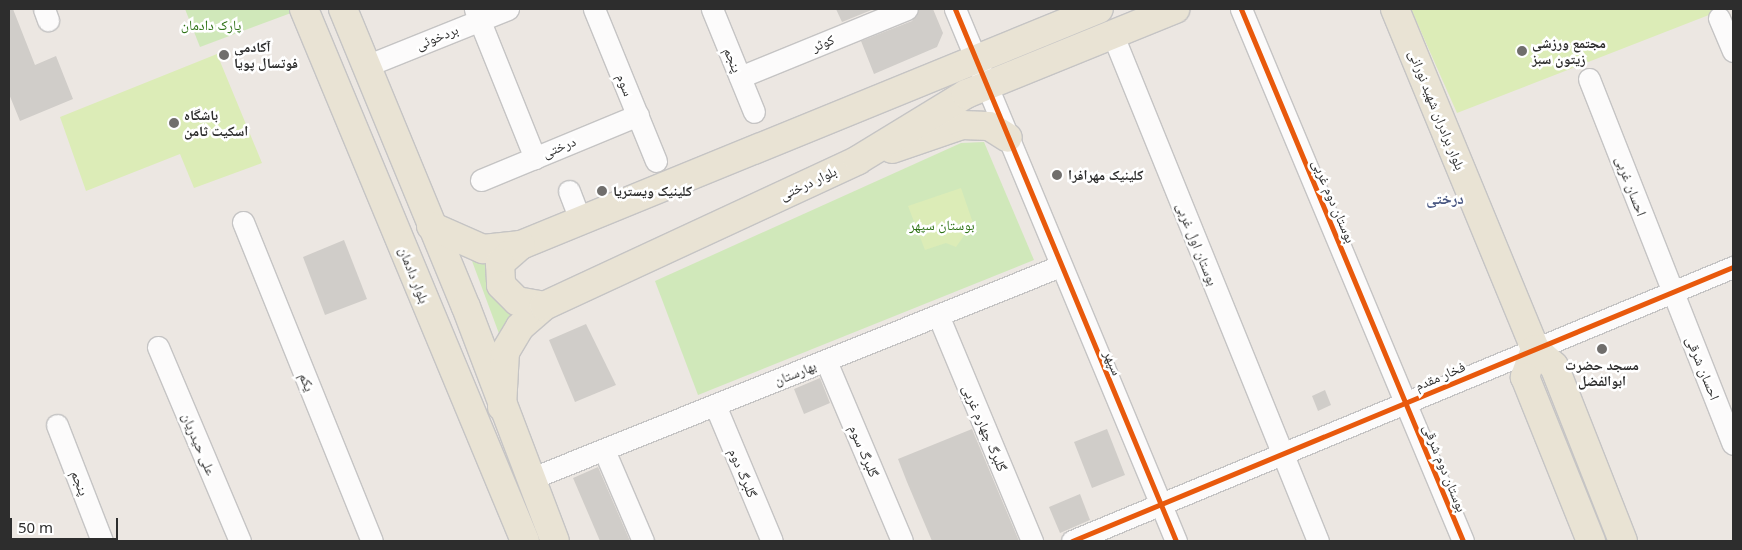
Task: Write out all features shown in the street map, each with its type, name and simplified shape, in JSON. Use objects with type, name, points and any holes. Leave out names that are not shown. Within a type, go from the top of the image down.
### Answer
[{"type":"main road","name":"بلوار دادمان","points":[[304,9],[525,541]]},
{"type":"main road","points":[[342,9],[431,226],[555,541]]},
{"type":"main road","points":[[544,306],[517,301],[501,285],[500,263],[521,245],[580,219],[891,94],[1095,9]]},
{"type":"main road","name":"بلوار درختی","points":[[502,408],[505,352],[520,327],[544,306],[858,160],[913,124],[986,85],[1175,9]]},
{"type":"main road","name":"بلوار برادران شهید نورانی","points":[[1395,9],[1535,349],[1554,366],[1623,541]]},
{"type":"main road","points":[[1047,30],[1057,55]]},
{"type":"main road","points":[[891,94],[913,90],[927,92],[930,105],[913,124]]},
{"type":"main road","points":[[858,160],[962,125],[989,126],[1008,138]]},
{"type":"main road","points":[[431,226],[484,249],[521,245]]},
{"type":"main road","points":[[1535,349],[1525,377],[1591,541]]},
{"type":"street","name":"بردخوئی","points":[[366,66],[477,14],[508,9]]},
{"type":"street","name":"سوم","points":[[594,9],[656,161]]},
{"type":"street","name":"پنجم","points":[[712,9],[754,112]]},
{"type":"street","name":"کوثر","points":[[740,77],[906,9]]},
{"type":"street","points":[[955,9],[986,85]]},
{"type":"street","name":"بوستان دوم غربی","points":[[1241,9],[1406,402]]},
{"type":"street","points":[[477,14],[535,158]]},
{"type":"street","points":[[1720,18],[1733,51]]},
{"type":"street","name":"بوستان اول غربی","points":[[1112,33],[1318,541]]},
{"type":"street","name":"احسان غربی","points":[[1590,80],[1672,292]]},
{"type":"street","name":"سپهر","points":[[986,85],[1176,541]]},
{"type":"street","name":"درختی","points":[[481,180],[638,115]]},
{"type":"street","points":[[569,191],[580,219]]},
{"type":"street","name":"یکم","points":[[243,222],[372,541]]},
{"type":"street","name":"بهارستان","points":[[530,479],[1060,266]]},
{"type":"street","name":"فخار مقدم","points":[[1072,541],[1733,267]]},
{"type":"street","name":"احسان شرقی","points":[[1672,292],[1733,444]]},
{"type":"street","name":"گلبرگ چهارم غربی","points":[[938,316],[1032,541]]},
{"type":"street","name":"علی حیدریان","points":[[158,347],[240,541]]},
{"type":"street","name":"گلبرگ سوم","points":[[826,360],[902,541]]},
{"type":"street","name":"بوستان دوم شرقی","points":[[1406,402],[1464,541]]},
{"type":"street","name":"گلبرگ دوم","points":[[715,406],[772,541]]},
{"type":"street","name":"پنجم","points":[[57,425],[102,541]]},
{"type":"street","points":[[604,450],[643,541]]},
{"type":"green space","name":"پارک دادمان","points":[[185,9],[289,9],[291,13],[200,47]]},
{"type":"green space","name":"مجتمع ورزشی زیتون سبز","points":[[1411,9],[1712,9],[1714,13],[1457,113]]},
{"type":"green space","points":[[217,54],[262,163],[194,188],[180,154],[86,191],[60,117]]},
{"type":"green space","name":"بوستان سپهر","points":[[984,142],[1034,260],[698,395],[655,281],[961,143]]},
{"type":"green space","points":[[961,188],[973,223],[956,247],[946,243],[925,250],[908,206]]},
{"type":"green space","points":[[472,261],[487,264],[492,293],[515,315],[501,339]]},
{"type":"building","points":[[9,9],[13,9],[35,65],[56,56],[73,99],[20,121],[9,94]]},
{"type":"building","points":[[836,9],[874,9],[842,22]]},
{"type":"building","points":[[919,9],[933,9],[943,33],[937,47],[874,74],[861,41],[912,21]]},
{"type":"building","points":[[344,240],[367,299],[325,315],[303,257]]},
{"type":"building","points":[[586,324],[616,385],[575,402],[549,340]]},
{"type":"building","points":[[820,378],[830,403],[804,414],[794,389]]},
{"type":"building","points":[[1325,390],[1331,405],[1318,411],[1312,396]]},
{"type":"building","points":[[972,429],[1019,541],[932,541],[907,482],[898,459]]},
{"type":"building","points":[[1107,429],[1125,475],[1092,488],[1074,442]]},
{"type":"building","points":[[598,467],[630,541],[600,541],[573,478]]},
{"type":"building","points":[[1080,494],[1090,520],[1060,533],[1049,507]]},
{"type":"cycle path","points":[[955,9],[1176,541]]},
{"type":"cycle path","points":[[1241,9],[1463,541]]},
{"type":"cycle path","points":[[1072,541],[1733,267]]},
{"type":"place","name":"مجتمع ورزشی زیتون سبز","points":[[1522,51]]},
{"type":"place","name":"آکادمی فوتسال پویا","points":[[224,55]]},
{"type":"place","name":"باشگاه اسکیت ثامن","points":[[174,123]]},
{"type":"place","name":"کلینیک مهرافرا","points":[[1057,175]]},
{"type":"place","name":"کلینیک ویستریا","points":[[602,191]]},
{"type":"place","name":"مسجد حضرت ابوالفضل","points":[[1602,349]]},
{"type":"district","name":"درختی","points":[[1445,199]]}]
